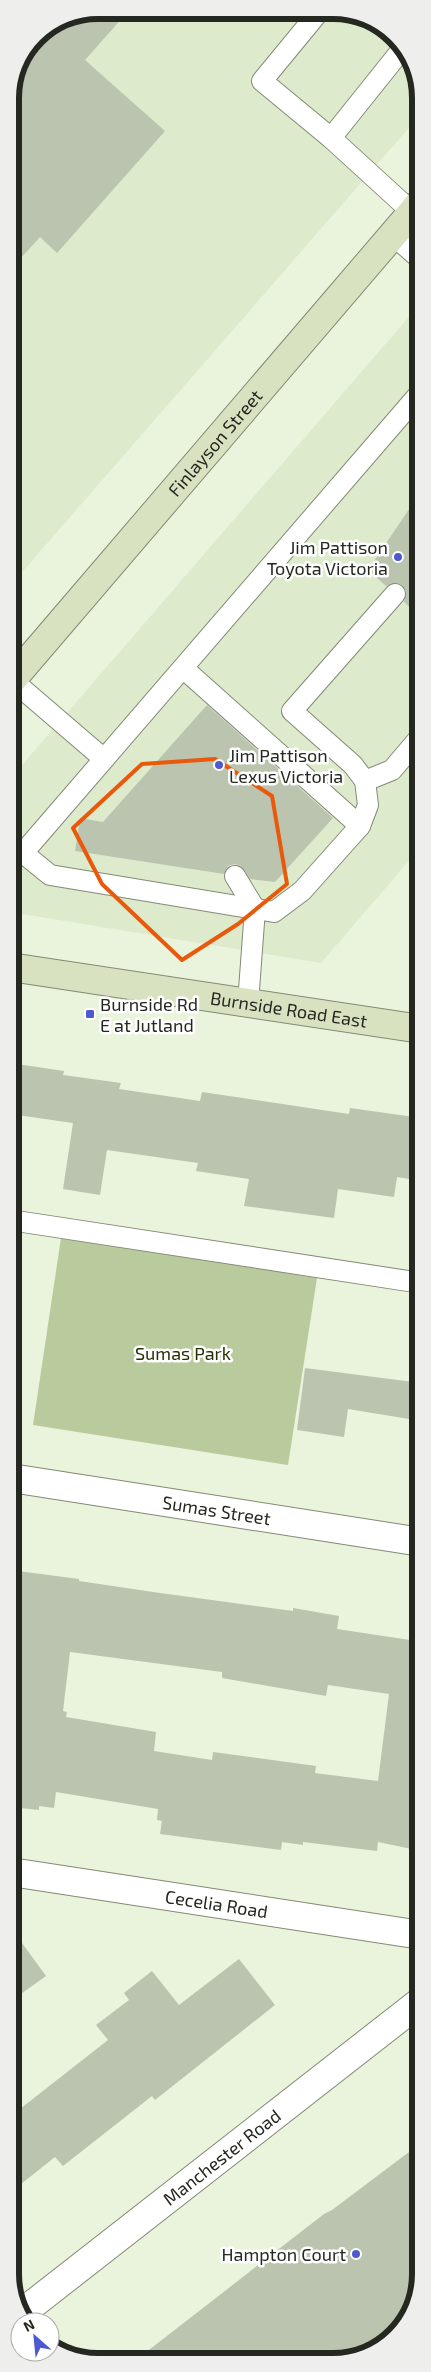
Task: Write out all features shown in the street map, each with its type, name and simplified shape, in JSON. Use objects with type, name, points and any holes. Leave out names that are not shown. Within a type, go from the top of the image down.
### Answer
[{"type":"main road","name":"Finlayson Street","points":[[19,672],[412,213]]},
{"type":"main road","name":"Burnside Road East","points":[[19,968],[412,1029]]},
{"type":"street","name":"Sumas Street","points":[[19,1479],[412,1541]]},
{"type":"street","name":"Cecelia Road","points":[[19,1873],[412,1934]]},
{"type":"street","name":"Manchester Road","points":[[27,2309],[412,2008]]},
{"type":"lane","points":[[313,19],[262,81],[412,205]]},
{"type":"lane","points":[[331,138],[399,54]]},
{"type":"lane","points":[[393,236],[412,252]]},
{"type":"lane","points":[[395,594],[292,712],[353,765],[365,780],[368,805],[360,826],[302,891],[274,912],[50,875],[23,852],[412,403]]},
{"type":"lane","points":[[183,668],[360,826]]},
{"type":"lane","points":[[19,688],[104,759]]},
{"type":"lane","points":[[365,780],[392,770],[412,747]]},
{"type":"lane","points":[[235,876],[255,909],[248,1003]]},
{"type":"lane","points":[[19,1221],[412,1282]]},
{"type":"highlighted area","points":[[215,759],[272,796],[287,884],[238,924],[182,960],[102,884],[73,828],[142,764]]},
{"type":"shaded area","points":[[82,20],[349,20],[373,29],[389,42],[399,54],[410,77],[412,87],[412,124],[19,576],[19,92],[21,77],[25,67],[32,54],[42,42],[54,32]]},
{"type":"shaded area","points":[[412,313],[412,857],[321,963],[19,913],[19,769]]},
{"type":"green space","name":"Sumas Park","points":[[61,1238],[317,1278],[288,1465],[33,1425]]},
{"type":"building","points":[[121,19],[85,60],[165,131],[57,253],[40,237],[19,260],[19,92],[21,77],[32,54],[54,32],[82,20]]},
{"type":"building","name":"Jim Pattison Toyota Victoria","points":[[412,505],[412,609],[404,602],[406,591],[402,585],[392,583],[386,586],[368,570]]},
{"type":"building","name":"Jim Pattison Lexus Victoria","points":[[207,705],[333,818],[275,882],[250,879],[241,866],[235,864],[228,866],[224,874],[75,851],[80,818],[103,822]]},
{"type":"building","points":[[19,1064],[64,1071],[63,1075],[121,1083],[119,1089],[200,1101],[202,1092],[349,1114],[350,1108],[412,1117],[412,1180],[397,1177],[394,1197],[338,1189],[334,1218],[244,1206],[249,1179],[196,1171],[198,1163],[107,1150],[100,1195],[63,1189],[73,1123],[19,1115]]},
{"type":"building","points":[[305,1368],[412,1382],[412,1420],[348,1409],[344,1437],[297,1430]]},
{"type":"building","points":[[19,1571],[160,1593],[293,1611],[293,1608],[339,1616],[337,1629],[410,1640],[409,1649],[412,1650],[412,1849],[378,1842],[377,1851],[303,1842],[303,1845],[282,1842],[281,1850],[160,1834],[162,1821],[157,1820],[158,1809],[56,1792],[54,1808],[39,1806],[39,1810],[19,1808]],"holes":[[[70,1652],[222,1672],[222,1678],[326,1696],[328,1685],[389,1694],[378,1781],[315,1773],[316,1766],[213,1752],[212,1760],[154,1751],[156,1732],[66,1717],[67,1712],[63,1711]]]},
{"type":"building","points":[[19,1939],[46,1976],[19,1995]]},
{"type":"building","points":[[239,1959],[275,2005],[155,2100],[152,2096],[63,2166],[55,2157],[19,2186],[19,2110],[108,2040],[96,2025],[129,2000],[124,1993],[152,1971],[179,2005]]},
{"type":"building","name":"Hampton Court","points":[[412,2150],[411,2290],[399,2318],[385,2334],[373,2343],[344,2353],[145,2353],[324,2214]]},
{"type":"place","name":"Jim Pattison Toyota Victoria","points":[[398,557]]},
{"type":"place","name":"Jim Pattison Lexus Victoria","points":[[219,765]]},
{"type":"place","name":"Burnside Rd E at Jutland","points":[[90,1014]]},
{"type":"place","name":"Hampton Court","points":[[356,2254]]}]
